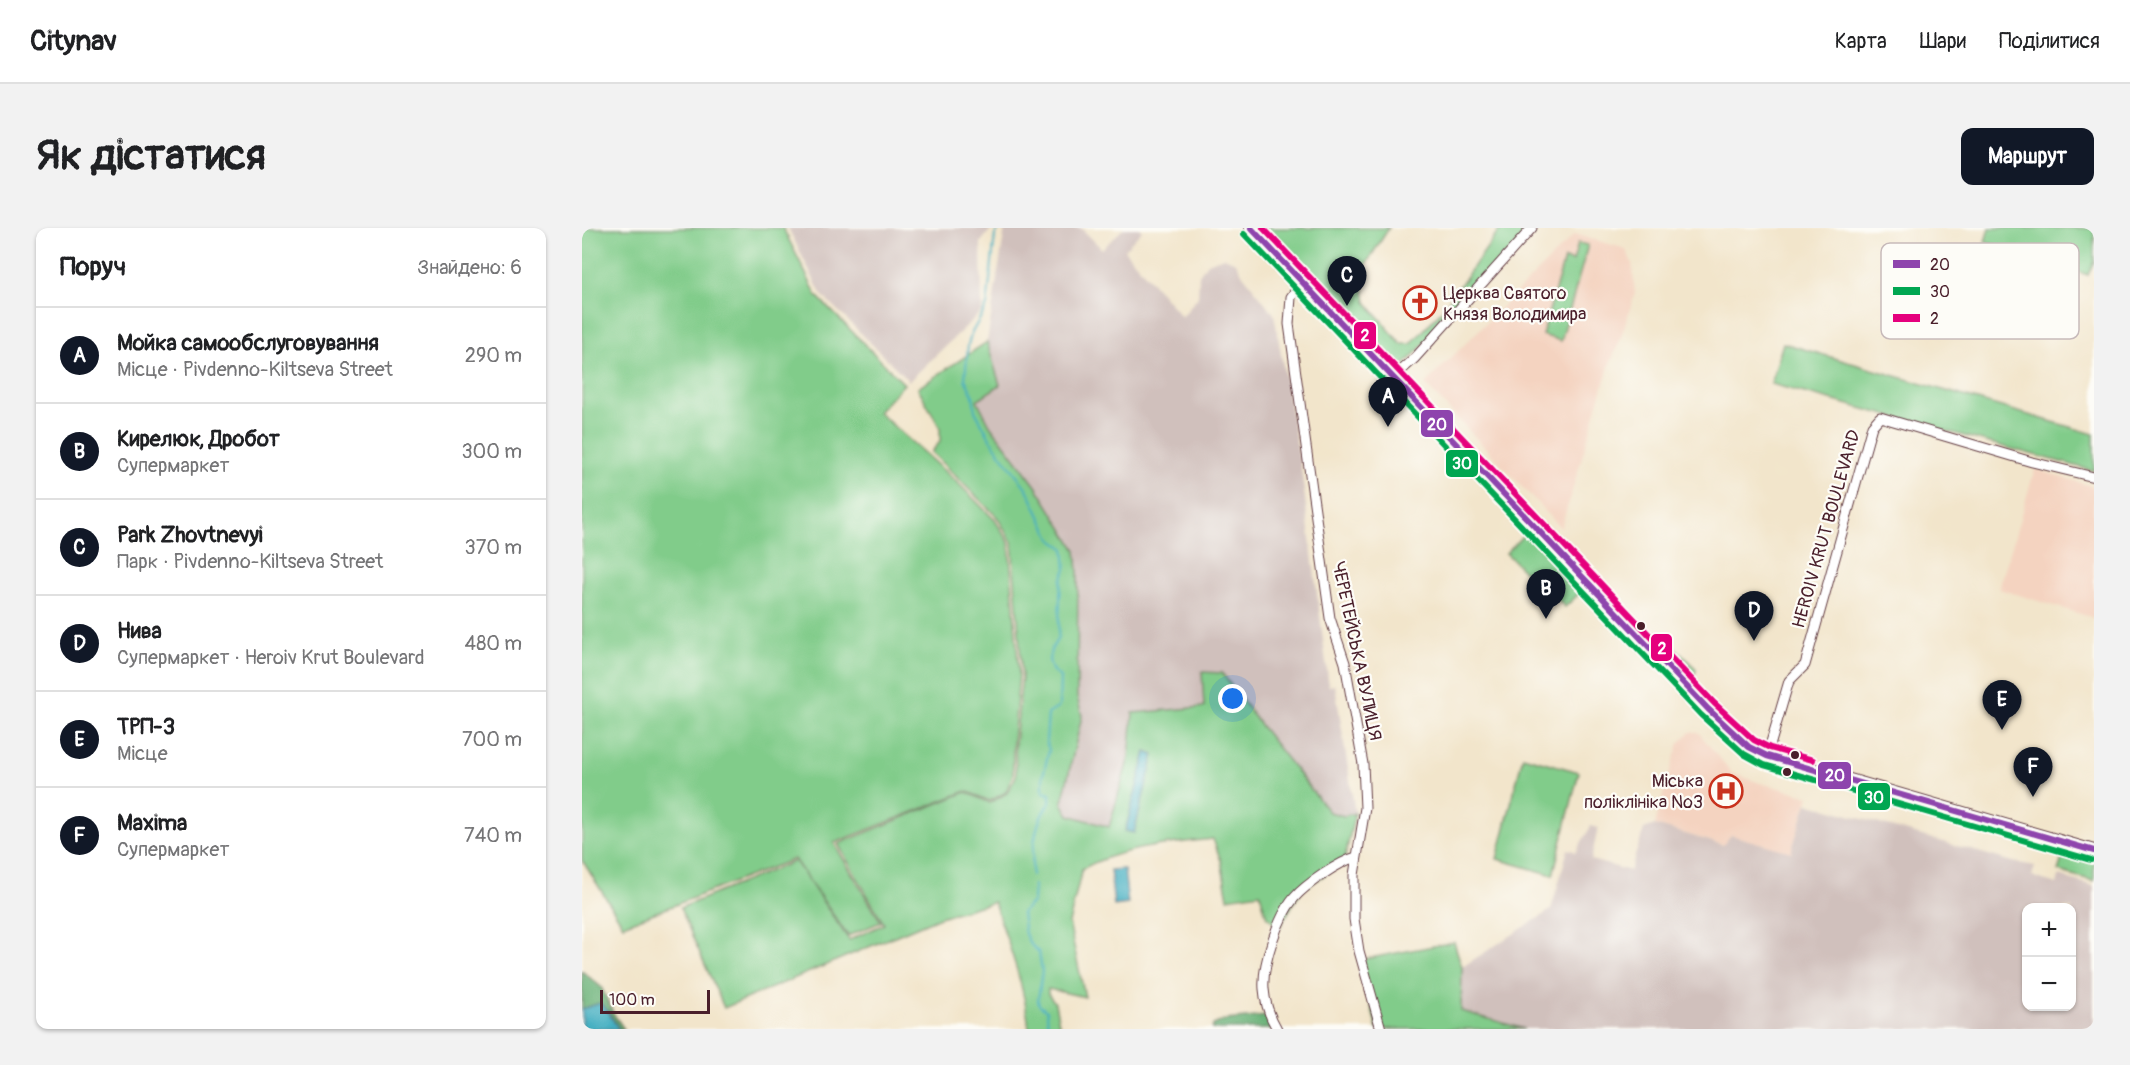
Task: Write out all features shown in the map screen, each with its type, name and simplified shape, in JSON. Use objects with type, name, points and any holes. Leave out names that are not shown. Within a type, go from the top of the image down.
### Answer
[{"type":"main road","points":[[1251,228],[1708,708],[1749,747],[1767,756],[2094,851]]},
{"type":"street","points":[[1394,377],[1532,228]]},
{"type":"street","name":"ЧЕРЕТЕЙСЬКА ВУЛИЦЯ","points":[[1302,281],[1291,297],[1289,324],[1330,618],[1345,663],[1363,764],[1365,808],[1353,888],[1356,936],[1381,1029]]},
{"type":"street","name":"HEROIV KRUT BOULEVARD","points":[[1767,756],[1789,681],[1805,665],[1872,426],[1880,417],[2032,462],[2094,477]]},
{"type":"street","points":[[1277,1029],[1268,1008],[1264,984],[1265,971],[1280,922],[1298,894],[1356,857]]},
{"type":"shaded area","points":[[788,228],[992,228],[981,242],[982,311],[909,381],[821,294]]},
{"type":"shaded area","points":[[1005,228],[1081,228],[1102,249],[1124,228],[1139,228],[1142,231],[1124,250],[1182,317],[1198,297],[1199,275],[1207,263],[1224,257],[1236,262],[1243,275],[1274,314],[1301,468],[1329,686],[1335,685],[1355,813],[1344,816],[1329,812],[1222,673],[1202,673],[1204,707],[1133,713],[1129,757],[1109,827],[1069,815],[1062,803],[1082,716],[1077,697],[1078,571],[1076,550],[1036,486],[990,425],[977,400],[999,385],[987,342]]},
{"type":"shaded area","points":[[1575,234],[1626,249],[1632,263],[1635,293],[1610,363],[1561,528],[1425,384]]},
{"type":"shaded area","points":[[2035,469],[2094,487],[2094,618],[1999,589]]},
{"type":"shaded area","name":"Міська поліклініка №3","points":[[1690,732],[1698,732],[1732,773],[1809,796],[1791,853],[1731,835],[1724,845],[1655,825],[1679,743]]},
{"type":"shaded area","points":[[1807,803],[2013,862],[2035,866],[2032,876],[2043,880],[2057,884],[2059,876],[2094,886],[2094,1029],[1524,1029],[1461,1012],[1462,967],[1551,910],[1568,849],[1576,852],[1591,826],[1598,828],[1591,860],[1630,871],[1644,829],[1655,825],[1723,845],[1731,835],[1791,852]]},
{"type":"green space","points":[[582,228],[783,228],[817,296],[904,384],[878,412],[960,485],[995,520],[1009,542],[1019,675],[1013,742],[1013,775],[1006,792],[990,801],[966,791],[834,843],[881,922],[848,936],[794,859],[623,925],[582,860]]},
{"type":"green space","points":[[1251,228],[1389,228],[1361,272],[1366,302],[1401,344],[1411,344],[1443,309],[1501,228],[1532,228],[1394,376]]},
{"type":"green space","points":[[1989,228],[2094,228],[2094,261],[2088,275],[2079,272],[2079,243],[1985,242]]},
{"type":"green space","points":[[1578,243],[1588,245],[1561,341],[1542,335],[1564,259],[1573,261]]},
{"type":"green space","points":[[987,342],[1000,385],[977,400],[990,425],[1036,486],[1076,550],[1078,571],[1077,697],[1082,716],[1062,803],[1069,815],[1109,827],[1129,757],[1133,713],[1204,707],[1202,672],[1222,673],[1329,812],[1344,816],[1355,813],[1344,862],[1301,891],[1279,928],[1266,915],[1260,893],[1228,898],[1221,861],[1213,839],[1129,851],[1082,869],[1069,923],[1085,997],[1048,989],[1048,994],[1055,1003],[1060,1029],[1029,1029],[1020,981],[994,902],[940,917],[724,1008],[680,908],[795,861],[849,940],[884,924],[838,844],[966,792],[990,803],[1007,793],[1016,776],[1015,743],[1022,676],[1012,542],[997,517],[931,452],[940,442],[940,428],[918,388]]},
{"type":"green space","points":[[1783,343],[2094,434],[2094,471],[1771,384]]},
{"type":"green space","points":[[1529,529],[1580,585],[1581,592],[1565,607],[1538,576],[1533,580],[1506,553]]},
{"type":"green space","points":[[1655,632],[1661,634],[1694,666],[1696,670],[1694,675],[1688,675],[1653,638]]},
{"type":"green space","points":[[1523,756],[1579,772],[1553,875],[1497,859]]},
{"type":"green space","points":[[2064,852],[2094,860],[2094,881],[2058,871]]},
{"type":"green space","points":[[1454,942],[1462,967],[1461,1011],[1524,1029],[1377,1029],[1359,960]]},
{"type":"green space","points":[[582,971],[601,987],[624,1029],[619,1029],[608,1011],[598,1004],[582,1009]]},
{"type":"green space","points":[[1266,1016],[1277,1029],[1212,1029],[1213,1025],[1225,1020]]},
{"type":"water","points":[[1146,752],[1154,755],[1134,833],[1125,831]]},
{"type":"water","points":[[1124,869],[1128,904],[1114,906],[1110,870]]},
{"type":"water","points":[[600,1003],[619,1029],[582,1029],[582,1009]]},
{"type":"waterway","points":[[1000,228],[995,235],[987,306],[971,334],[965,379],[973,395],[975,411],[992,442],[1027,489],[1051,539],[1064,548],[1066,569],[1061,580],[1058,638],[1051,650],[1049,660],[1052,670],[1060,677],[1059,707],[1048,714],[1046,741],[1049,750],[1043,776],[1043,792],[1050,794],[1050,803],[1037,827],[1033,847],[1032,875]]},
{"type":"waterway","points":[[1034,885],[1033,901],[1022,913],[1025,934],[1030,944],[1039,952],[1042,971],[1038,1000],[1039,1005],[1047,1011],[1048,1029]]},
{"type":"transit line","name":"20","points":[[1251,228],[1708,709],[1749,747],[1767,756],[2094,851]]},
{"type":"transit line","name":"2","points":[[1263,228],[1714,703],[1754,740],[1770,748],[1813,760]]},
{"type":"transit line","name":"30","points":[[1244,234],[1701,715],[1744,754],[1764,765],[2091,860]]},
{"type":"place","name":"Церква Святого Князя Володимира","points":[[1420,303]]},
{"type":"place","name":"Park Zhovtnevyi","points":[[1347,306]]},
{"type":"place","name":"Мойка самообслуговування","points":[[1388,427]]},
{"type":"place","name":"Кирелюк, Дробот","points":[[1546,619]]},
{"type":"place","name":"Нива","points":[[1754,641]]},
{"type":"place","name":"ТРП-3","points":[[2002,730]]},
{"type":"place","name":"Міська поліклініка №3","points":[[1726,791]]},
{"type":"place","name":"Maxima","points":[[2033,797]]}]
